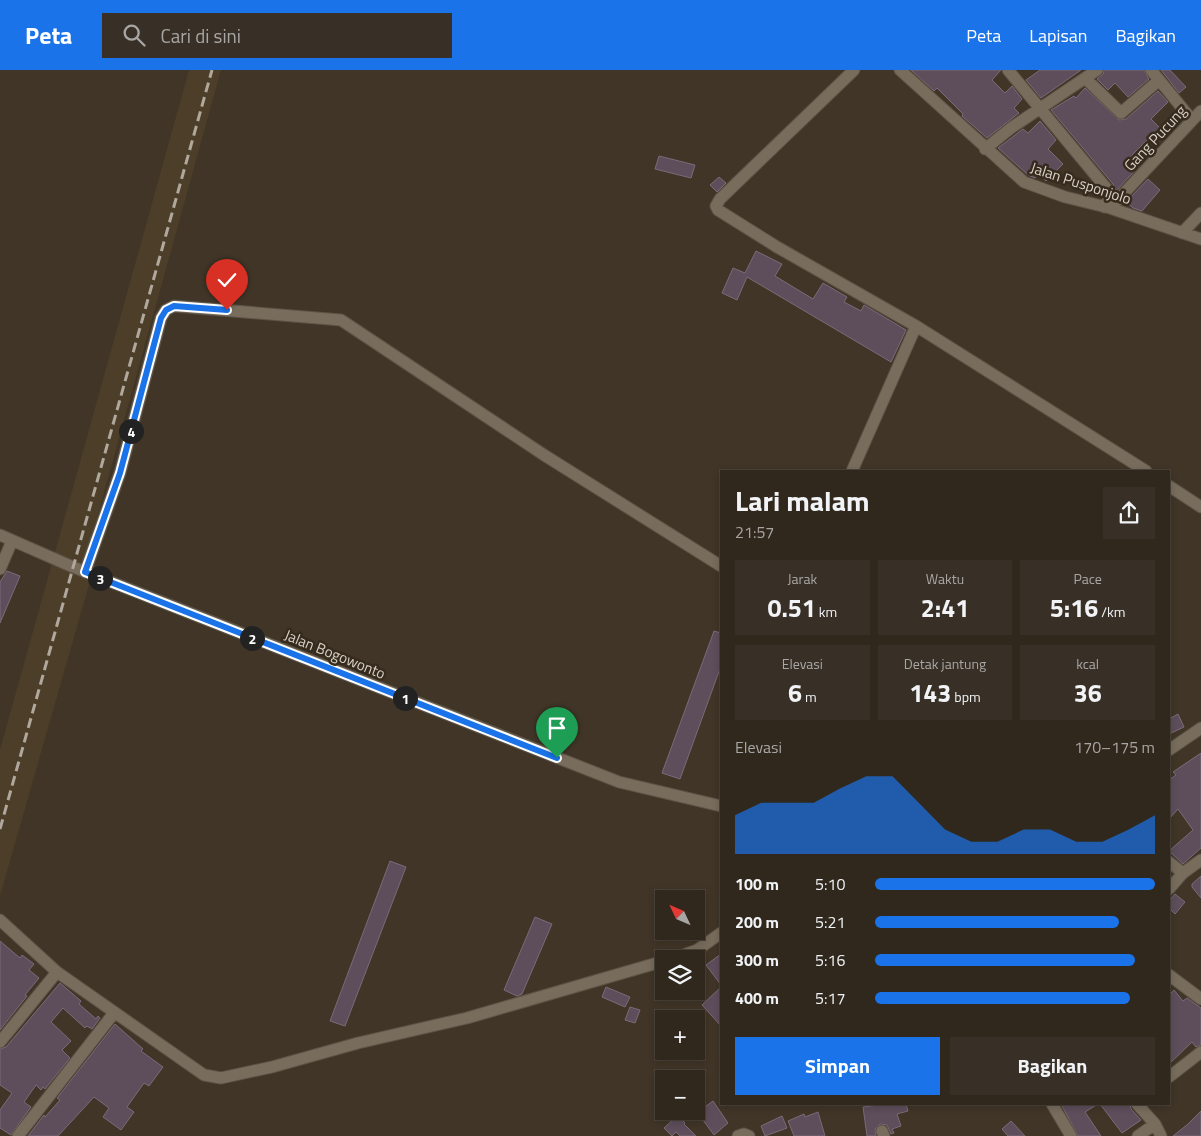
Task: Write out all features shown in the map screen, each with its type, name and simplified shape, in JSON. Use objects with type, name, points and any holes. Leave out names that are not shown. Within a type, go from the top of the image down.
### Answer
[{"type":"street","points":[[854,70],[720,199],[716,206],[722,214],[916,326],[1144,470]]},
{"type":"street","name":"Jalan Pusponjolo","points":[[900,70],[985,149],[1024,182],[1066,197],[1107,207],[1201,239]]},
{"type":"street","points":[[1008,70],[1110,192],[1107,207]]},
{"type":"street","points":[[985,149],[1012,128],[1097,70]]},
{"type":"street","points":[[1151,70],[1158,81],[1192,120]]},
{"type":"street","points":[[1086,79],[1121,113],[1158,81]]},
{"type":"street","name":"Gang Pucung","points":[[1107,207],[1201,111]]},
{"type":"street","points":[[1182,233],[1201,213]]},
{"type":"street","points":[[85,572],[120,473],[161,318],[166,310],[174,306],[341,320],[544,455],[720,565]]},
{"type":"street","points":[[852,470],[916,326]]},
{"type":"street","points":[[1170,487],[1201,508]]},
{"type":"street","name":"Jalan Bogowonto","points":[[0,535],[85,572],[618,782],[720,806]]},
{"type":"street","points":[[0,569],[12,541]]},
{"type":"street","points":[[1170,749],[1201,728]]},
{"type":"street","points":[[1170,888],[1183,873],[1201,860]]},
{"type":"street","points":[[1170,863],[1183,873]]},
{"type":"street","points":[[0,920],[58,972],[204,1075],[221,1078],[272,1067],[358,1043],[467,1018],[655,964]]},
{"type":"street","points":[[697,950],[720,934]]},
{"type":"street","points":[[0,1042],[58,972]]},
{"type":"street","points":[[1170,976],[1201,999]]},
{"type":"street","points":[[18,1136],[114,1012]]},
{"type":"street","points":[[1170,1076],[1201,1052]]},
{"type":"street","points":[[1053,1105],[1071,1136]]},
{"type":"street","points":[[1138,1105],[1155,1124],[1161,1136]]},
{"type":"street","points":[[1138,1136],[1155,1124]]},
{"type":"street","points":[[738,1136],[744,1134],[749,1136]]},
{"type":"shaded area","points":[[189,70],[221,70],[81,576],[90,581],[0,896],[0,750]]},
{"type":"building","points":[[911,70],[1001,70],[992,80],[1005,93],[1012,86],[1022,99],[1014,108],[1019,113],[987,138],[962,116],[963,114],[937,88],[934,91]]},
{"type":"building","points":[[1040,70],[1081,70],[1041,98],[1026,80]]},
{"type":"building","points":[[1104,70],[1144,70],[1149,79],[1128,97],[1115,83],[1108,90],[1097,79],[1103,74]]},
{"type":"building","points":[[1161,70],[1170,70],[1186,87],[1179,93]]},
{"type":"building","points":[[1085,88],[1119,120],[1126,119],[1158,91],[1168,102],[1151,119],[1164,132],[1154,143],[1149,138],[1132,155],[1141,164],[1116,191],[1113,184],[1051,110],[1074,96],[1076,98]]},
{"type":"building","points":[[1040,121],[1056,140],[1048,149],[1063,164],[1046,181],[1039,174],[1035,178],[1028,175],[998,148],[1023,129],[1028,133]]},
{"type":"building","points":[[659,156],[695,165],[691,178],[655,169]]},
{"type":"building","points":[[719,177],[726,183],[717,192],[710,185]]},
{"type":"building","points":[[1148,179],[1160,190],[1142,211],[1133,208],[1126,202]]},
{"type":"building","points":[[756,251],[782,264],[775,276],[813,299],[823,283],[847,297],[844,302],[861,311],[864,305],[906,330],[891,362],[747,277],[737,300],[722,293],[733,268],[745,273]]},
{"type":"building","points":[[7,571],[20,576],[0,623],[0,582]]},
{"type":"building","points":[[714,631],[720,633],[720,669],[680,779],[662,773]]},
{"type":"building","points":[[1178,714],[1184,727],[1170,734],[1170,718]]},
{"type":"building","points":[[1201,753],[1201,848],[1183,864],[1170,850],[1193,830],[1178,809],[1170,818],[1170,779],[1176,775],[1173,772]]},
{"type":"building","points":[[390,861],[406,867],[345,1026],[330,1021]]},
{"type":"building","points":[[1201,876],[1201,898],[1192,887],[1192,884]]},
{"type":"building","points":[[1175,894],[1185,902],[1175,914],[1170,909],[1170,900]]},
{"type":"building","points":[[535,917],[552,924],[522,994],[517,996],[504,990]]},
{"type":"building","points":[[0,941],[20,958],[22,955],[34,964],[29,970],[39,978],[0,1030]]},
{"type":"building","points":[[720,955],[720,984],[706,965]]},
{"type":"building","points":[[60,983],[81,1001],[79,1004],[96,1019],[98,1016],[100,1018],[92,1029],[87,1026],[85,1028],[63,1008],[51,1022],[71,1041],[62,1050],[70,1058],[45,1089],[43,1087],[41,1090],[36,1085],[24,1102],[31,1107],[11,1135],[0,1128],[0,1110],[12,1093],[0,1085],[0,1049],[6,1047]]},
{"type":"building","points":[[606,987],[630,997],[625,1007],[602,997]]},
{"type":"building","points":[[720,988],[720,1025],[702,1005]]},
{"type":"building","points":[[1174,990],[1183,1001],[1187,998],[1201,1008],[1201,1045],[1196,1047],[1192,1042],[1170,1063],[1170,994]]},
{"type":"building","points":[[630,1007],[640,1010],[635,1023],[625,1020]]},
{"type":"building","points":[[115,1024],[143,1049],[141,1051],[163,1067],[149,1086],[144,1083],[127,1107],[134,1112],[121,1130],[103,1117],[109,1108],[94,1097],[58,1136],[28,1136],[44,1115],[45,1117],[60,1100],[57,1098]]},
{"type":"building","points":[[713,1101],[728,1123],[714,1135],[703,1120],[706,1117],[705,1107]]},
{"type":"building","points":[[906,1105],[908,1111],[897,1114],[901,1126],[892,1129],[894,1133],[891,1134],[887,1125],[880,1124],[875,1129],[876,1136],[867,1136],[863,1107]]},
{"type":"building","points":[[1062,1105],[1096,1105],[1085,1112],[1101,1136],[1078,1136]]},
{"type":"building","points":[[1101,1105],[1130,1105],[1131,1109],[1141,1120],[1122,1133]]},
{"type":"building","points":[[1201,1111],[1201,1136],[1173,1136],[1188,1124]]},
{"type":"building","points":[[818,1112],[825,1136],[794,1136],[788,1121],[804,1114],[805,1117]]},
{"type":"building","points":[[782,1116],[787,1128],[765,1136],[761,1126]]},
{"type":"building","points":[[673,1120],[682,1120],[696,1136],[680,1136],[676,1132],[672,1136],[664,1128]]},
{"type":"building","points":[[1011,1121],[1025,1136],[1008,1136],[1002,1129]]},
{"type":"railway","points":[[0,829],[212,70]]},
{"type":"route","points":[[227,310],[174,306],[166,310],[161,318],[120,473],[85,572],[557,758]]}]
